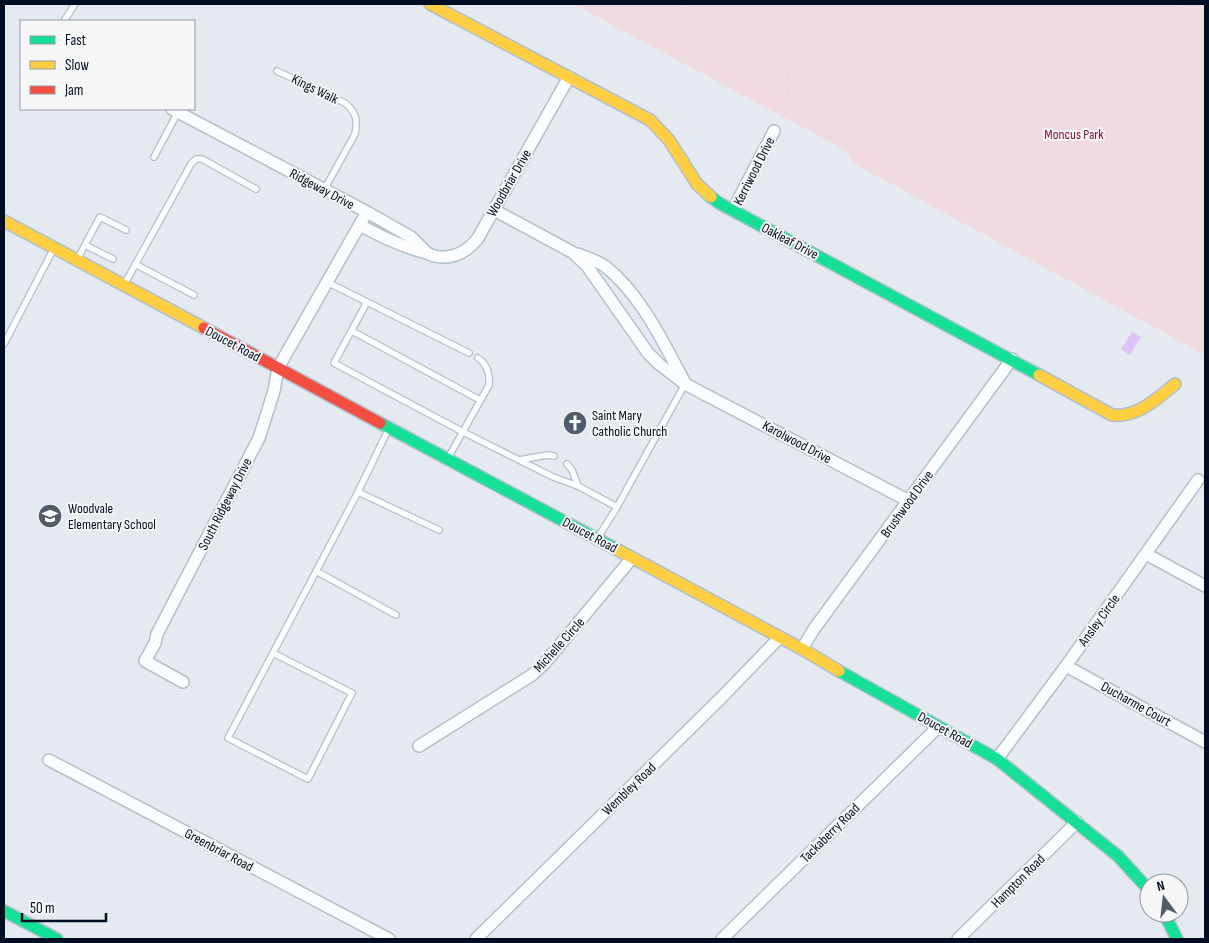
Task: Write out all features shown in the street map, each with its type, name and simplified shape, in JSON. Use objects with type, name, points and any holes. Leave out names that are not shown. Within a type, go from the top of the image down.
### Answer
[{"type":"street","name":"Oakleaf Drive","points":[[430,4],[638,113],[655,125],[674,146],[694,182],[710,197],[1116,416],[1128,415],[1153,401],[1175,384]]},
{"type":"street","name":"Woodbriar Drive","points":[[360,225],[408,249],[444,257],[464,252],[478,238],[569,77]]},
{"type":"street","name":"Ridgeway Drive","points":[[175,110],[367,212],[278,368]]},
{"type":"street","name":"Kerriwood Drive","points":[[734,210],[774,131]]},
{"type":"street","name":"Karolwood Drive","points":[[494,210],[572,252],[598,262],[621,282],[652,322],[686,384]]},
{"type":"street","points":[[367,212],[410,237],[426,252]]},
{"type":"street","name":"Doucet Road","points":[[4,222],[780,637],[997,759],[1118,856],[1139,879]]},
{"type":"street","name":"Karolwood Drive","points":[[572,252],[593,273],[648,353],[659,364],[686,384],[909,501]]},
{"type":"street","name":"Brushwood Drive","points":[[802,649],[814,629],[1012,360]]},
{"type":"street","name":"South Ridgeway Drive","points":[[183,682],[145,662],[155,643],[157,634],[259,438],[274,391],[278,368]]},
{"type":"street","name":"Ansley Circle","points":[[997,759],[1066,666],[1198,480]]},
{"type":"street","points":[[1146,554],[1205,586]]},
{"type":"street","name":"Michelle Circle","points":[[419,746],[532,675],[544,664],[632,558]]},
{"type":"street","name":"Wembley Road","points":[[476,939],[714,705],[780,637]]},
{"type":"street","name":"Ducharme Court","points":[[1066,666],[1205,742]]},
{"type":"street","name":"Tackaberry Road","points":[[722,939],[938,727]]},
{"type":"street","name":"Greenbriar Road","points":[[50,760],[390,939]]},
{"type":"street","name":"Hampton Road","points":[[958,939],[1077,822]]},
{"type":"street","points":[[4,911],[57,939]]},
{"type":"street","points":[[1169,923],[1178,939]]},
{"type":"street","points":[[362,939],[368,928]]},
{"type":"lane","points":[[65,20],[74,4]]},
{"type":"lane","name":"Kings Walk","points":[[278,71],[345,104],[356,115],[357,127],[355,134],[324,190]]},
{"type":"lane","points":[[154,157],[175,110]]},
{"type":"lane","points":[[124,285],[191,164],[196,160],[202,159],[256,190]]},
{"type":"lane","points":[[77,260],[100,217],[126,230]]},
{"type":"lane","points":[[85,245],[114,259]]},
{"type":"lane","points":[[4,344],[54,248]]},
{"type":"lane","points":[[135,264],[194,295]]},
{"type":"lane","points":[[327,282],[469,353]]},
{"type":"lane","points":[[367,302],[334,363],[552,478],[578,486],[617,507]]},
{"type":"lane","points":[[352,331],[480,400]]},
{"type":"lane","points":[[448,459],[489,385],[490,379],[486,367],[478,358]]},
{"type":"lane","points":[[596,539],[617,507],[686,384]]},
{"type":"lane","points":[[273,653],[352,693],[308,779],[228,738],[390,428]]},
{"type":"lane","points":[[519,460],[547,455],[554,456]]},
{"type":"lane","points":[[567,464],[572,470],[578,486]]},
{"type":"lane","points":[[358,492],[439,530]]},
{"type":"lane","points":[[316,571],[396,615]]},
{"type":"path","points":[[683,4],[702,25],[726,38],[758,48],[778,61],[786,70],[789,84],[788,99],[774,131]]},
{"type":"path","points":[[1170,4],[1182,9],[1188,5],[1198,4]]},
{"type":"green space","name":"Moncus Park","points":[[573,4],[1205,4],[1205,355],[853,163],[847,151]]},
{"type":"shaded area","points":[[1132,332],[1141,337],[1130,355],[1121,349]]},
{"type":"traffic: fast","points":[[711,197],[1039,375]]},
{"type":"traffic: fast","points":[[380,423],[616,549]]},
{"type":"traffic: fast","points":[[839,671],[997,759],[1118,856],[1139,879]]},
{"type":"traffic: fast","points":[[4,911],[57,939]]},
{"type":"traffic: fast","points":[[1169,923],[1177,939]]},
{"type":"traffic: slow","points":[[430,4],[650,120],[669,140],[697,184],[711,197]]},
{"type":"traffic: slow","points":[[4,221],[204,328]]},
{"type":"traffic: slow","points":[[1039,375],[1112,415],[1130,414],[1154,401],[1175,384]]},
{"type":"traffic: slow","points":[[616,549],[802,649],[839,671]]},
{"type":"traffic: jam","points":[[204,328],[380,423]]},
{"type":"place","name":"Saint Mary Catholic Church","points":[[575,423]]},
{"type":"place","name":"Woodvale Elementary School","points":[[50,516]]}]
